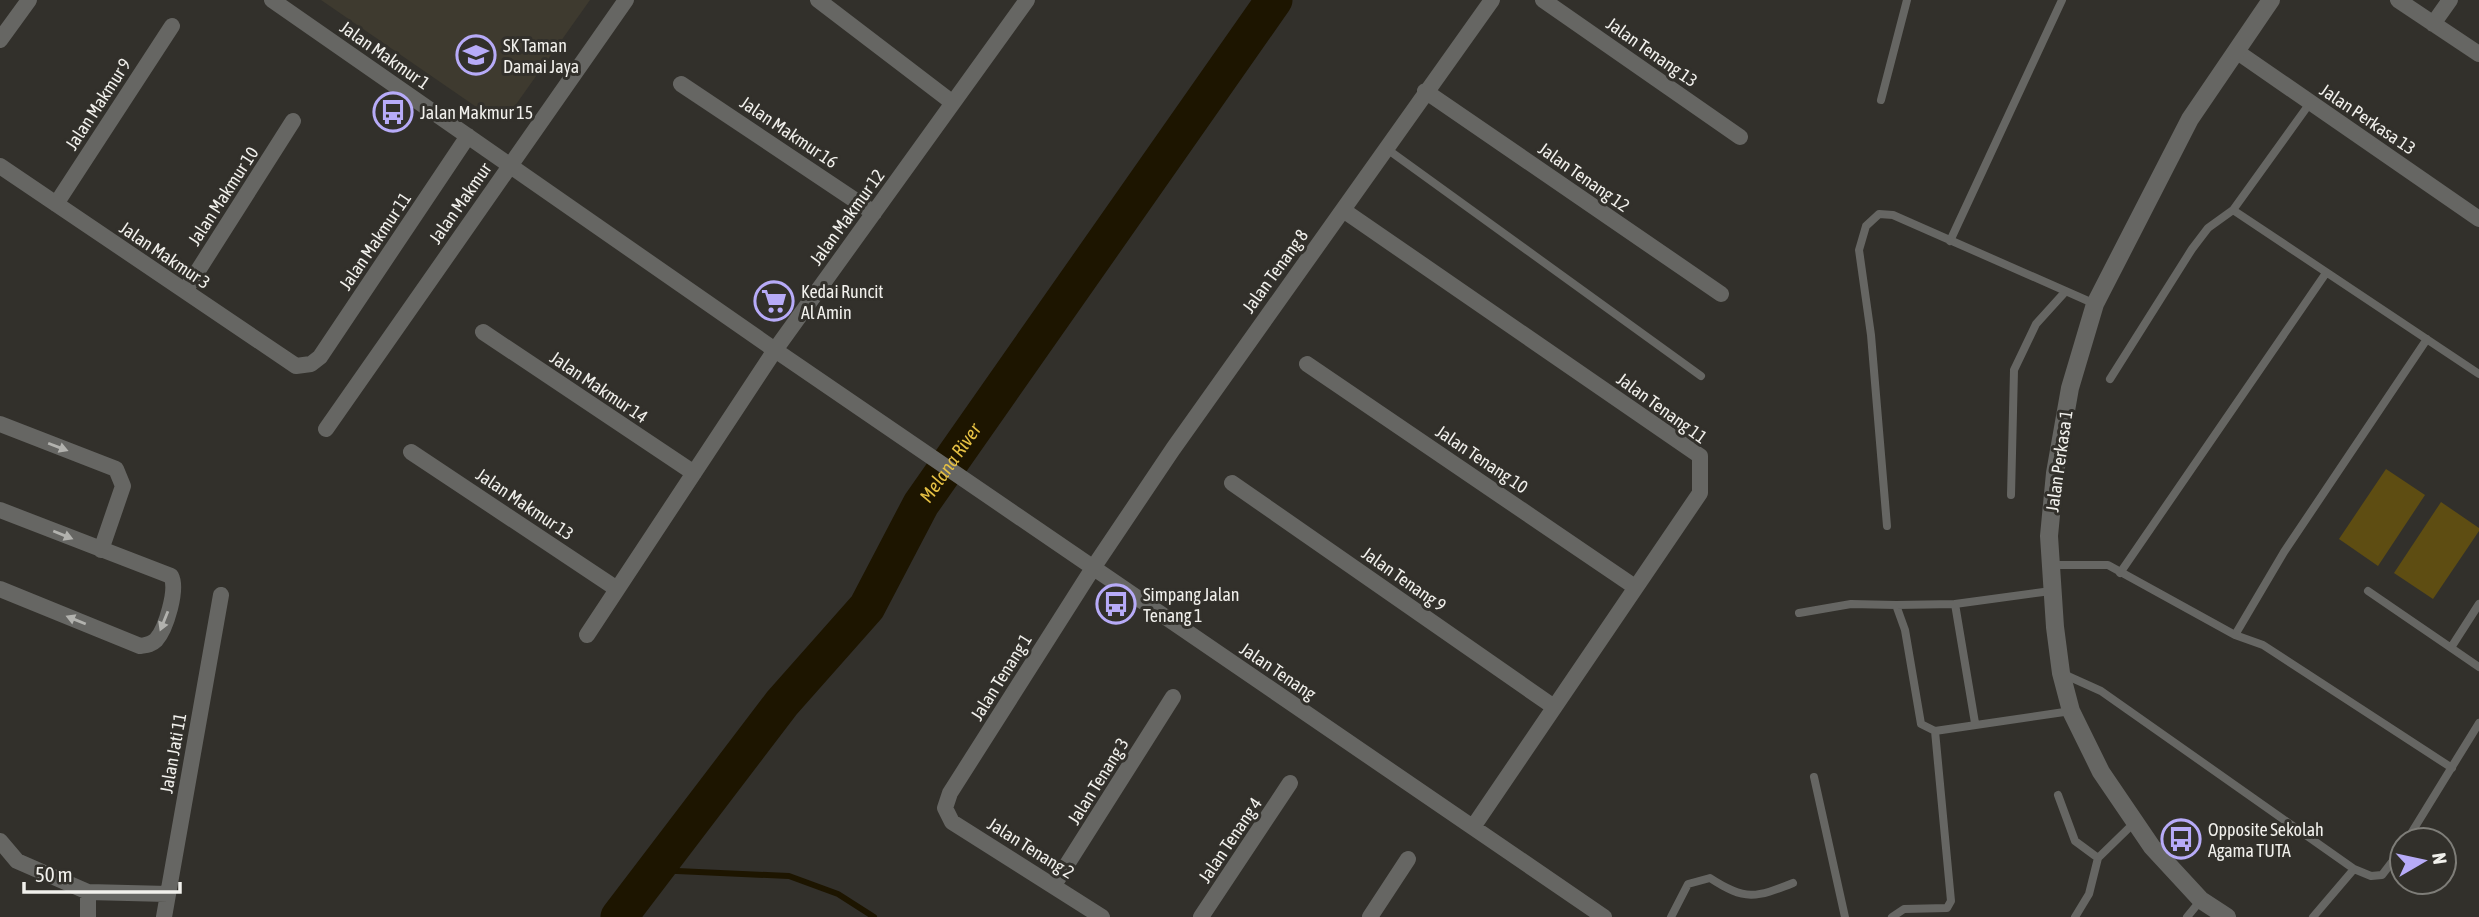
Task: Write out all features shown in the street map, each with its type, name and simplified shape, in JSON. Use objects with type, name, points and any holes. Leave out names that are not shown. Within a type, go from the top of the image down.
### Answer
[{"type":"street","points":[[0,40],[29,0]]},
{"type":"street","name":"Jalan Makmur 1","points":[[272,0],[510,165]]},
{"type":"street","name":"Jalan Makmur","points":[[326,429],[626,0]]},
{"type":"street","points":[[818,0],[953,103]]},
{"type":"street","name":"Jalan Makmur 12","points":[[587,635],[775,351],[1027,0]]},
{"type":"street","name":"Jalan Tenang 8","points":[[1093,568],[1247,342],[1492,0]]},
{"type":"street","name":"Jalan Tenang 13","points":[[1543,0],[1740,136]]},
{"type":"street","name":"Jalan Perkasa 1","points":[[2227,917],[2201,900],[2152,847],[2101,772],[2071,711],[2061,673],[2051,591],[2049,536],[2057,461],[2070,388],[2095,304],[2190,119],[2271,0]]},
{"type":"street","points":[[2398,0],[2479,54]]},
{"type":"street","points":[[2434,24],[2449,0]]},
{"type":"street","name":"Jalan Makmur 9","points":[[55,204],[172,26]]},
{"type":"street","name":"Jalan Perkasa 13","points":[[2236,51],[2479,219]]},
{"type":"street","name":"Jalan Makmur 16","points":[[681,84],[874,213]]},
{"type":"street","name":"Jalan Tenang 12","points":[[1426,92],[1721,294]]},
{"type":"street","name":"Jalan Makmur 10","points":[[185,291],[293,121]]},
{"type":"street","name":"Jalan Makmur 11","points":[[311,364],[320,357],[468,136]]},
{"type":"street","points":[[510,165],[775,351]]},
{"type":"street","name":"Jalan Makmur 3","points":[[0,166],[296,366],[311,364]]},
{"type":"street","name":"Jalan Tenang 11","points":[[1343,210],[1700,456],[1700,493],[1473,827]]},
{"type":"street","name":"Jalan Makmur 14","points":[[483,332],[694,473]]},
{"type":"street","name":"Jalan Tenang","points":[[775,351],[1604,917]]},
{"type":"street","name":"Jalan Tenang 10","points":[[1307,364],[1635,587]]},
{"type":"street","points":[[0,424],[116,469],[123,486],[101,550]]},
{"type":"street","name":"Jalan Makmur 13","points":[[411,452],[617,589]]},
{"type":"street","name":"Jalan Tenang 9","points":[[1232,483],[1554,707]]},
{"type":"street","points":[[0,510],[171,576],[175,593],[156,640],[140,646],[0,589]]},
{"type":"street","name":"Jalan Tenang 1","points":[[945,808],[950,793],[1093,568]]},
{"type":"street","name":"Jalan Jati 11","points":[[164,917],[221,595]]},
{"type":"street","name":"Jalan Tenang 3","points":[[1054,885],[1173,697]]},
{"type":"street","name":"Jalan Tenang 4","points":[[1201,917],[1290,783]]},
{"type":"street","name":"Jalan Tenang 2","points":[[945,808],[952,822],[1102,917]]},
{"type":"street","points":[[0,841],[17,861],[88,892],[168,894]]},
{"type":"street","points":[[1370,917],[1408,859]]},
{"type":"street","points":[[88,892],[88,917]]},
{"type":"lane","points":[[1881,100],[1907,0]]},
{"type":"lane","points":[[1950,240],[2062,0]]},
{"type":"lane","points":[[2110,379],[2192,249],[2208,228],[2233,210],[2310,103]]},
{"type":"lane","points":[[1387,149],[1701,376]]},
{"type":"lane","points":[[2233,210],[2479,374]]},
{"type":"lane","points":[[1887,526],[1871,335],[1859,250],[1866,226],[1880,214],[1893,215],[2095,304]]},
{"type":"lane","points":[[2120,573],[2326,273]]},
{"type":"lane","points":[[2011,495],[2014,370],[2036,324],[2065,292]]},
{"type":"lane","points":[[2235,635],[2284,552],[2427,339]]},
{"type":"lane","points":[[2050,565],[2108,565],[2235,635],[2263,645],[2452,768]]},
{"type":"lane","points":[[1799,613],[1852,604],[1955,604],[2051,591]]},
{"type":"lane","points":[[2368,592],[2452,646],[2479,667]]},
{"type":"lane","points":[[1955,604],[1975,723]]},
{"type":"lane","points":[[2452,646],[2479,604]]},
{"type":"lane","points":[[1896,606],[1905,630],[1921,724],[1935,731],[2071,711]]},
{"type":"lane","points":[[2061,673],[2101,691],[2354,869],[2371,876],[2382,875],[2388,867]]},
{"type":"lane","points":[[2416,826],[2479,723]]},
{"type":"lane","points":[[1892,917],[1904,909],[1947,908],[1951,901],[1935,731]]},
{"type":"lane","points":[[1814,777],[1845,917]]},
{"type":"lane","points":[[2058,795],[2075,841],[2098,858]]},
{"type":"lane","points":[[2076,917],[2089,894],[2098,858],[2135,822]]},
{"type":"lane","points":[[2313,917],[2354,869]]},
{"type":"lane","points":[[1671,917],[1688,884],[1710,878],[1732,893],[1759,897],[1793,883]]},
{"type":"lane","points":[[2187,917],[2201,900]]},
{"type":"shaded area","name":"SK Taman Damai Jaya","points":[[321,0],[590,0],[512,110],[488,115]]},
{"type":"shaded area","points":[[2386,469],[2425,495],[2378,566],[2339,539]]},
{"type":"shaded area","points":[[2441,502],[2479,528],[2479,531],[2433,599],[2394,573]]},
{"type":"waterway","name":"Melana River","points":[[619,917],[782,703],[867,607],[921,504],[1274,0]]},
{"type":"waterway","points":[[655,870],[789,876],[838,894],[874,917]]},
{"type":"place","name":"SK Taman Damai Jaya","points":[[476,55]]},
{"type":"place","name":"Jalan Makmur 15","points":[[393,112]]},
{"type":"place","name":"Kedai Runcit Al Amin","points":[[774,301]]},
{"type":"place","name":"Simpang Jalan Tenang 1","points":[[1116,604]]},
{"type":"place","name":"Opposite Sekolah Agama TUTA","points":[[2181,839]]}]
